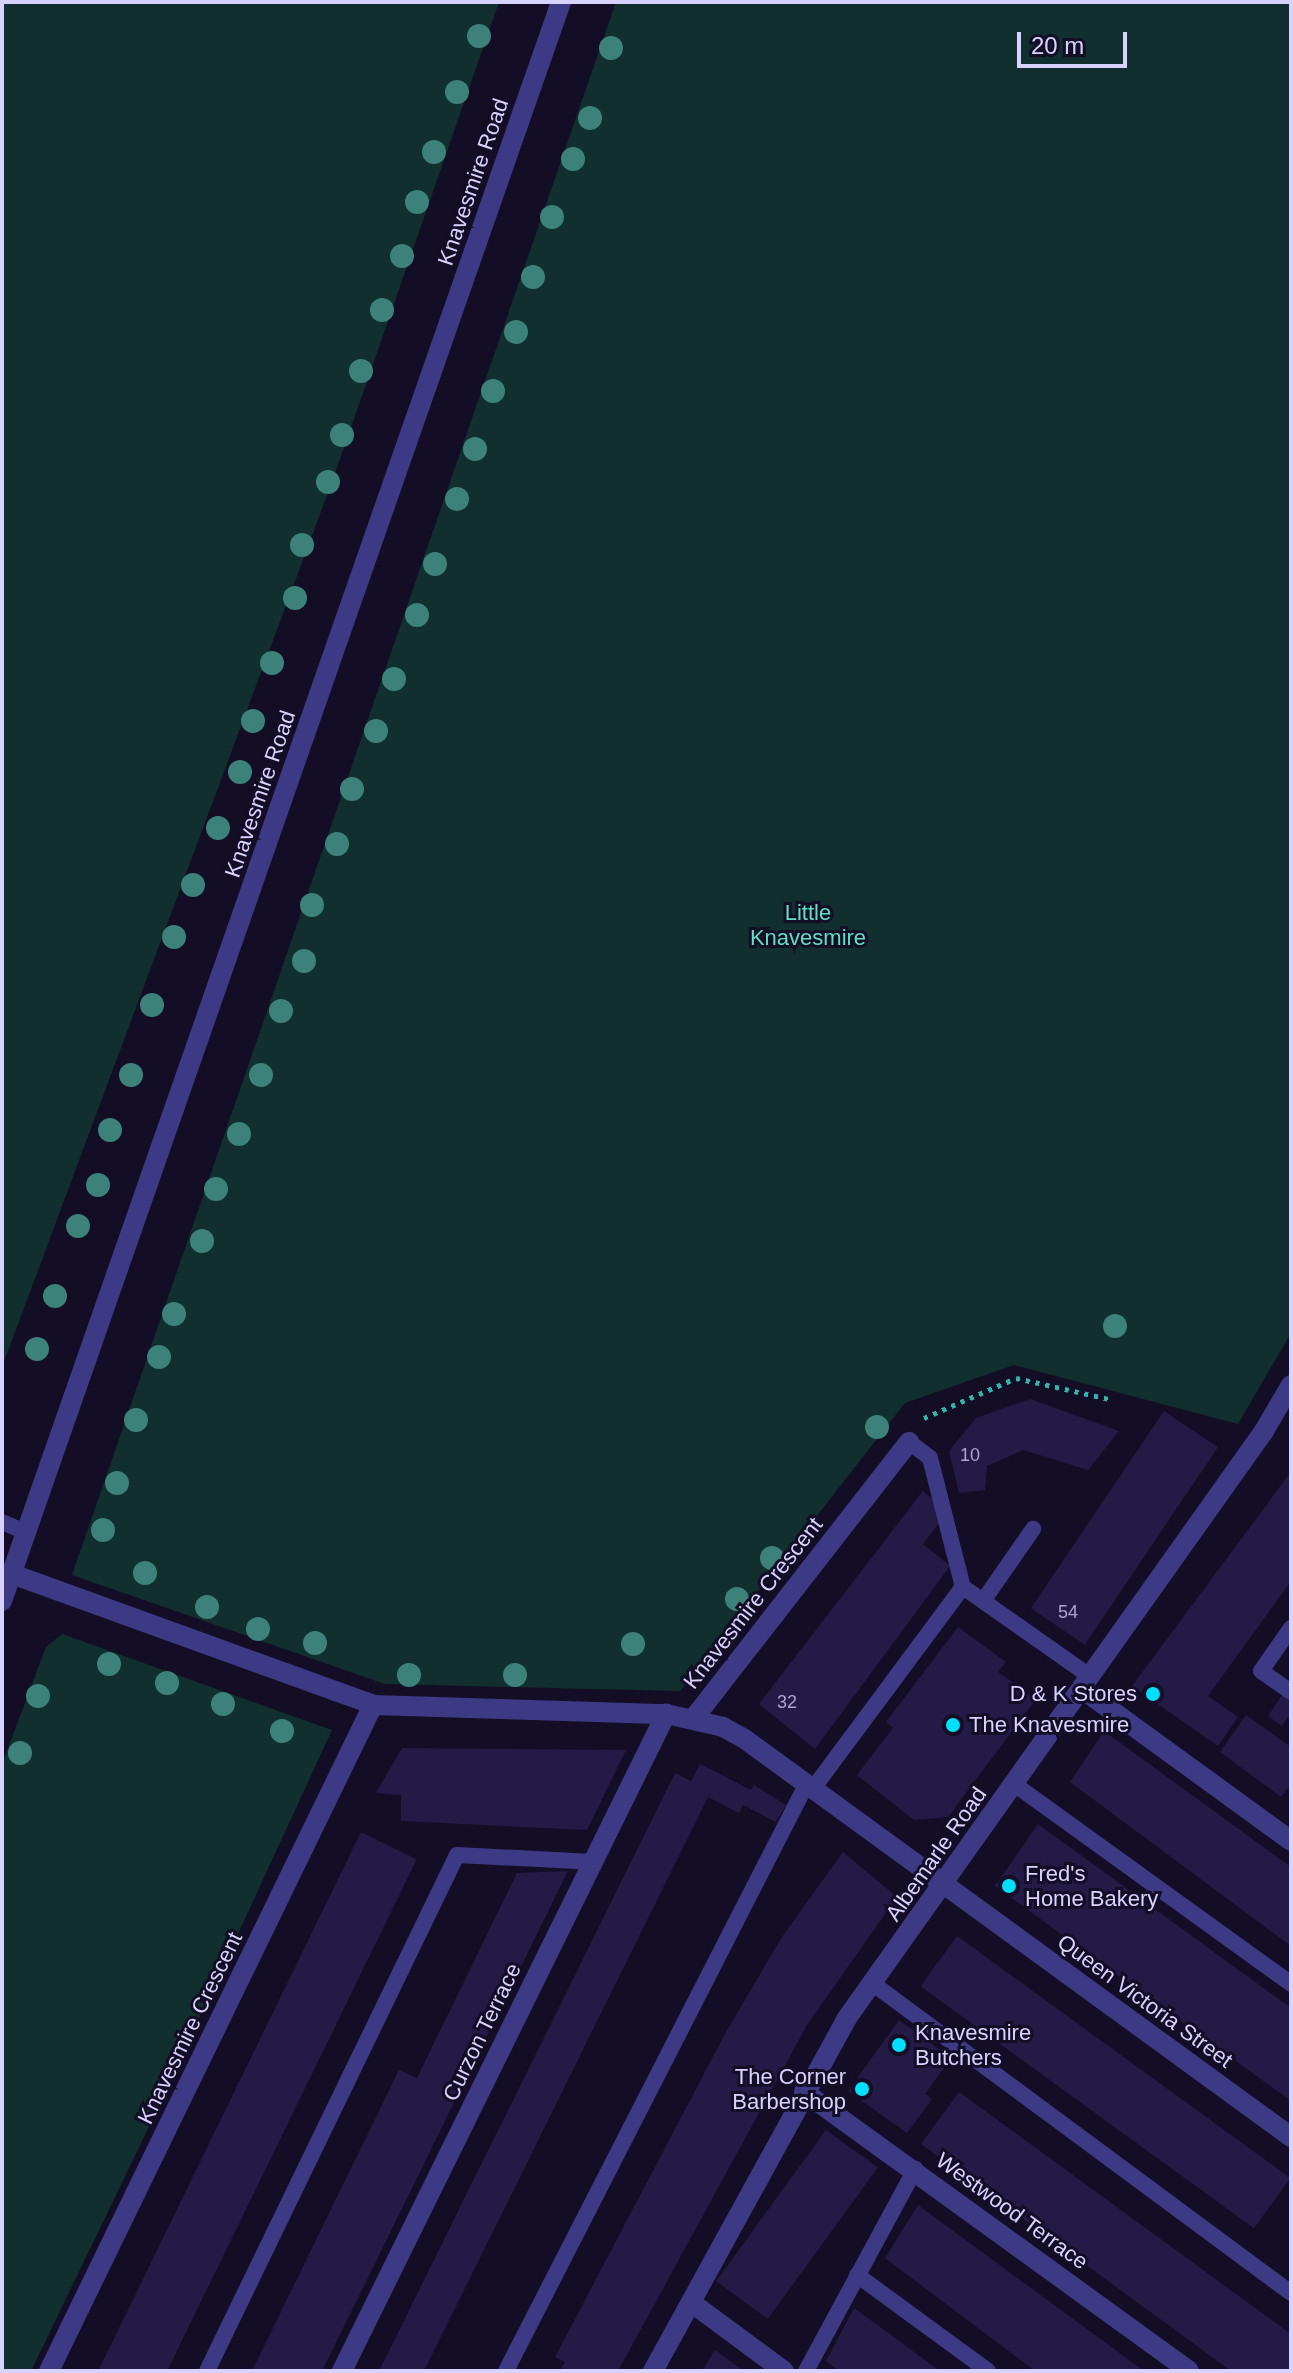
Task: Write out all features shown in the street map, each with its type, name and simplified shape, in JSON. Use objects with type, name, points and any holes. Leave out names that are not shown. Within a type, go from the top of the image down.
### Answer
[{"type":"street","name":"Knavesmire Road","points":[[2,1601],[561,2]]},
{"type":"street","name":"Albemarle Road","points":[[653,2371],[804,2092],[872,1983],[1264,1431],[1291,1385]]},
{"type":"street","name":"Knavesmire Crescent","points":[[12,1574],[373,1705],[666,1714],[694,1718],[909,1442]]},
{"type":"street","points":[[1086,1683],[1289,1835]]},
{"type":"street","name":"Knavesmire Crescent","points":[[49,2371],[373,1705]]},
{"type":"street","name":"Curzon Terrace","points":[[342,2371],[666,1714]]},
{"type":"street","name":"Queen Victoria Street","points":[[694,1718],[723,1727],[746,1740],[1291,2137]]},
{"type":"street","name":"Westwood Terrace","points":[[804,2092],[915,2169],[1189,2371]]},
{"type":"street","points":[[692,2303],[784,2371]]},
{"type":"lane","points":[[909,1442],[930,1458],[963,1587],[1086,1683]]},
{"type":"lane","points":[[2,1522],[28,1533]]},
{"type":"lane","points":[[983,1601],[1033,1529]]},
{"type":"lane","points":[[506,2371],[809,1788],[963,1587]]},
{"type":"lane","points":[[1291,1628],[1261,1671],[1291,1692]]},
{"type":"lane","points":[[1014,1784],[1291,1984]]},
{"type":"lane","points":[[207,2371],[457,1855],[593,1862]]},
{"type":"lane","points":[[872,1983],[1291,2293]]},
{"type":"lane","points":[[806,2371],[915,2169]]},
{"type":"lane","points":[[857,2275],[988,2371]]},
{"type":"path","points":[[909,1442],[919,1420],[1016,1378],[1109,1399]]},
{"type":"green space","points":[[2,2],[499,2],[332,482],[2,1367]]},
{"type":"green space","name":"Little Knavesmire","points":[[616,2],[1291,2],[1291,1333],[1238,1424],[1014,1365],[905,1403],[680,1691],[385,1684],[72,1575]]},
{"type":"green space","points":[[62,1634],[332,1730],[146,2133],[31,2371],[2,2371],[2,1764],[46,1647]]},
{"type":"building","points":[[1030,1399],[1119,1431],[1088,1470],[1023,1450],[987,1466],[985,1490],[959,1493],[949,1451],[976,1418]]},
{"type":"building","points":[[1164,1411],[1218,1447],[1085,1645],[1031,1608]]},
{"type":"building","points":[[1291,1472],[1291,1581],[1208,1696],[1238,1717],[1218,1746],[1132,1686]]},
{"type":"building","points":[[923,1491],[935,1501],[943,1518],[923,1544],[950,1566],[815,1749],[759,1704]]},
{"type":"building","name":"The Knavesmire","points":[[958,1627],[1006,1662],[998,1672],[1036,1699],[948,1817],[914,1820],[857,1775],[893,1728],[886,1722]]},
{"type":"building","points":[[1283,1694],[1291,1699],[1291,1720],[1288,1717],[1282,1726],[1268,1716]]},
{"type":"building","points":[[1246,1715],[1291,1747],[1291,1784],[1281,1797],[1220,1752]]},
{"type":"building","points":[[1104,1731],[1291,1867],[1291,1946],[1070,1782]]},
{"type":"building","points":[[402,1748],[626,1750],[587,1830],[401,1821],[401,1795],[376,1793]]},
{"type":"building","points":[[700,1764],[751,1790],[754,1785],[786,1805],[776,1822],[743,1805],[739,1813],[708,1797],[424,2371],[379,2371],[675,1773],[691,1781]]},
{"type":"building","points":[[1038,1824],[1291,2008],[1291,2101],[995,1886]]},
{"type":"building","points":[[361,1832],[417,1859],[167,2371],[98,2371]]},
{"type":"building","points":[[843,1852],[897,1897],[807,2025],[618,2371],[560,2371],[565,2362],[555,2357],[726,2032],[782,1937]]},
{"type":"building","points":[[568,1871],[322,2371],[252,2371],[399,2070],[417,2078],[517,1873]]},
{"type":"building","points":[[957,1936],[1290,2178],[1254,2228],[921,1986]]},
{"type":"building","points":[[899,2020],[951,2058],[925,2094],[932,2099],[907,2133],[848,2091]]},
{"type":"building","points":[[959,2092],[1291,2334],[1291,2371],[1231,2371],[921,2144]]},
{"type":"building","points":[[826,2130],[878,2168],[768,2319],[716,2281]]},
{"type":"building","points":[[918,2205],[1144,2371],[1035,2371],[885,2258]]},
{"type":"building","points":[[854,2308],[940,2371],[839,2371],[826,2361]]},
{"type":"building","points":[[715,2350],[744,2371],[702,2371]]},
{"type":"place","name":"D & K Stores","points":[[1153,1694]]},
{"type":"place","name":"The Knavesmire","points":[[953,1725]]},
{"type":"place","name":"Fred's Home Bakery","points":[[1009,1886]]},
{"type":"place","name":"Knavesmire Butchers","points":[[899,2045]]},
{"type":"place","name":"The Corner Barbershop","points":[[862,2089]]}]
